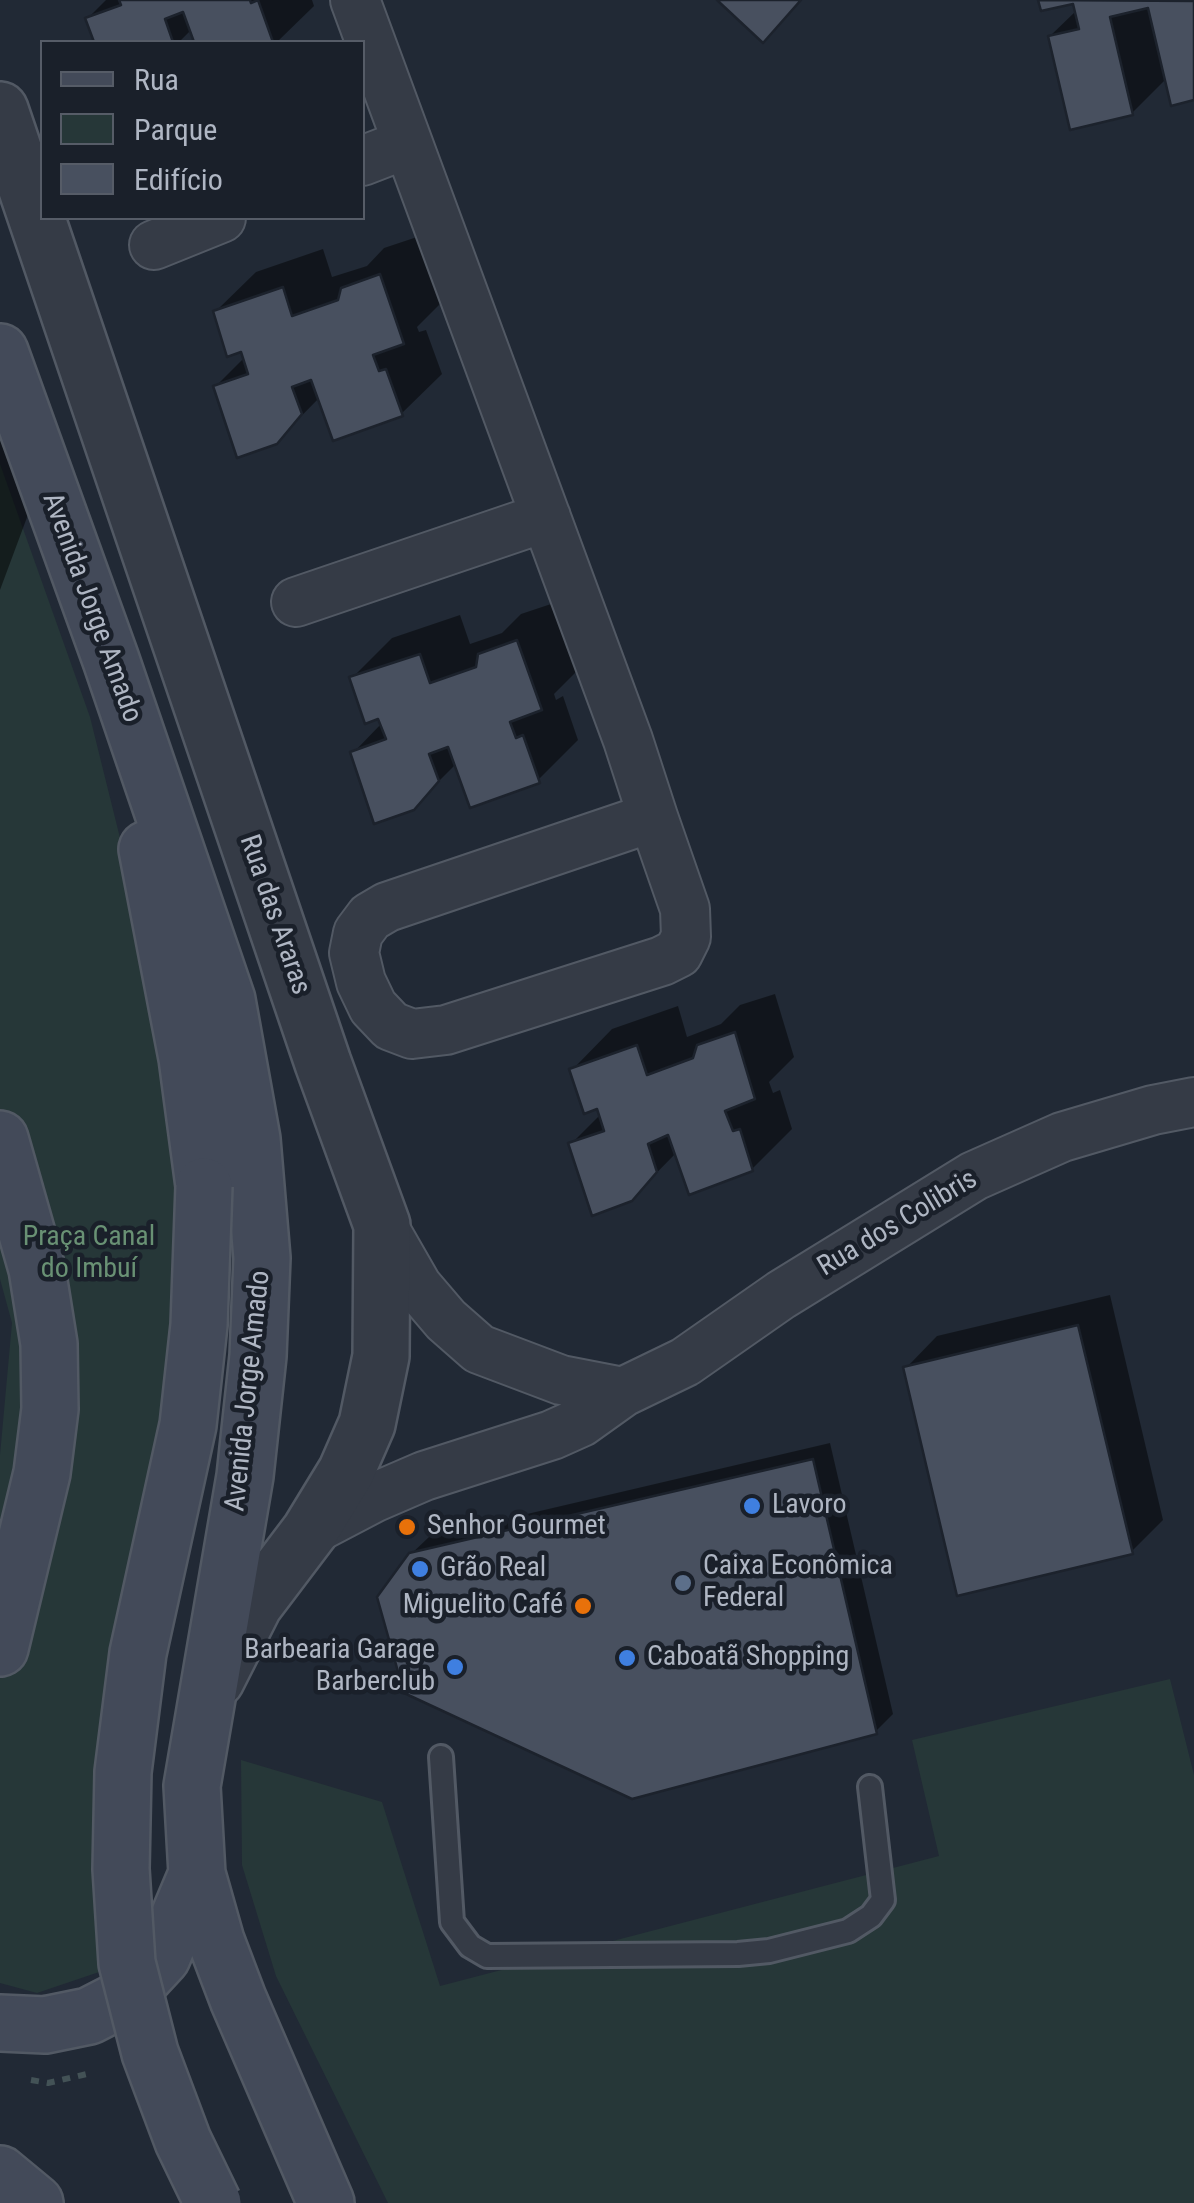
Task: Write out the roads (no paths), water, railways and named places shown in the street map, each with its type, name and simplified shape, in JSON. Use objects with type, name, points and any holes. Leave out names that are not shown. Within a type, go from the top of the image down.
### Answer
[{"type":"main road","name":"Avenida Jorge Amado","points":[[0,352],[227,1000],[252,1139],[261,1238],[258,1356],[245,1476],[192,1786],[196,1874],[232,1984],[326,2203]]},
{"type":"main road","points":[[111,660],[188,1058],[204,1186],[200,1324],[188,1425],[138,1653],[123,1772],[121,1870],[127,1963],[150,2053],[183,2141],[213,2203]]},
{"type":"main road","points":[[0,1139],[37,1269],[49,1344],[50,1409],[42,1473],[0,1648]]},
{"type":"main road","points":[[0,2024],[46,2024],[88,2016],[124,1998],[162,1957],[196,1874]]},
{"type":"main road","points":[[0,2174],[35,2203]]},
{"type":"street","points":[[355,0],[628,740],[685,909],[686,937],[678,953],[662,962],[446,1030],[412,1034],[391,1026],[373,1007],[361,982],[354,952],[358,933],[370,916],[652,817]]},
{"type":"street","name":"Rua das Araras","points":[[0,110],[323,1063],[382,1226],[381,1356],[367,1424],[346,1472],[310,1532],[254,1605],[205,1701]]},
{"type":"street","points":[[365,160],[406,144]]},
{"type":"street","points":[[154,245],[216,220]]},
{"type":"street","points":[[296,602],[546,517]]},
{"type":"street","name":"Rua dos Colibris","points":[[310,1532],[424,1476],[581,1422],[623,1392],[686,1362],[782,1295],[974,1176],[1062,1138],[1153,1110],[1194,1102]]},
{"type":"street","points":[[382,1226],[417,1286],[446,1320],[480,1349],[562,1380],[623,1392]]},
{"type":"lane","points":[[441,1757],[452,1922],[470,1946],[487,1956],[738,1954],[769,1951],[848,1931],[871,1916],[883,1900],[870,1788]]},
{"type":"place","name":"Lavoro","points":[[752,1506]]},
{"type":"place","name":"Senhor Gourmet","points":[[407,1527]]},
{"type":"place","name":"Grão Real","points":[[420,1569]]},
{"type":"place","name":"Caixa Econômica Federal","points":[[683,1583]]},
{"type":"place","name":"Miguelito Café","points":[[583,1606]]},
{"type":"place","name":"Caboatã Shopping","points":[[627,1658]]},
{"type":"place","name":"Barbearia Garage Barberclub","points":[[455,1667]]},
{"type":"park label","name":"Praça Canal do Imbuí","points":[[89,1254]]}]
